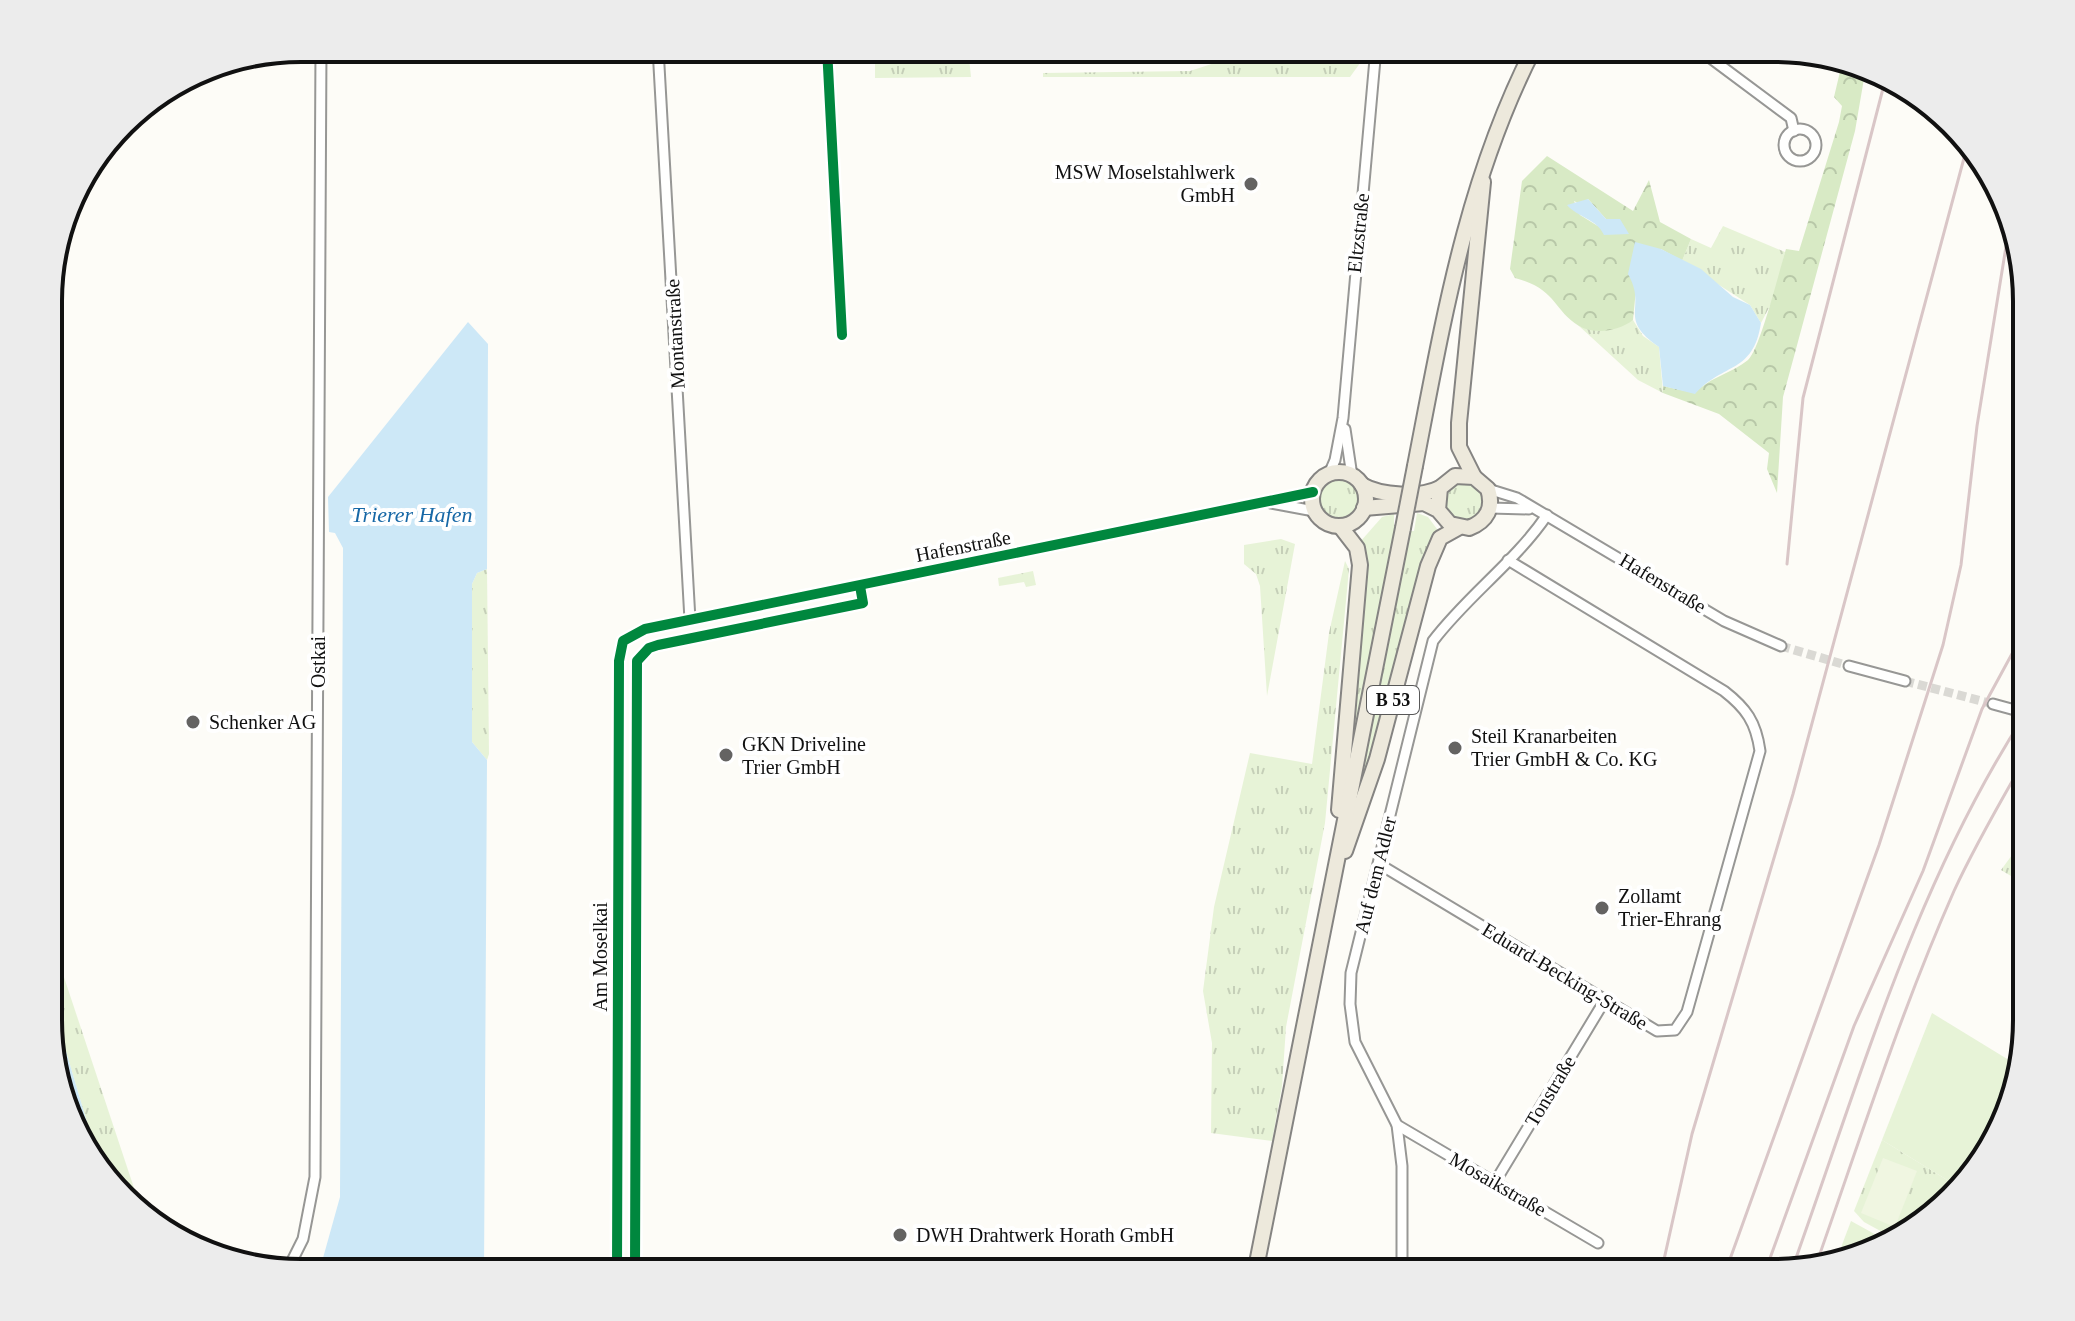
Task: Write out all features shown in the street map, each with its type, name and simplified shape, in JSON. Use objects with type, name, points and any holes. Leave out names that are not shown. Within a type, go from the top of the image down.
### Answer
[{"type":"main road","name":"B 53","points":[[1258,1258],[1455,263],[1486,157],[1528,62]]},
{"type":"main road","points":[[1486,157],[1459,447],[1474,477],[1488,489],[1490,508]]},
{"type":"main road","points":[[1458,528],[1438,510],[1424,503],[1408,502],[1364,508],[1355,521],[1340,526],[1325,523],[1314,511],[1313,492],[1329,474],[1389,493],[1432,492],[1455,476],[1474,477]]},
{"type":"main road","points":[[1357,481],[1364,508]]},
{"type":"main road","points":[[1438,510],[1440,488]]},
{"type":"main road","name":"B 53","points":[[1332,881],[1363,809],[1428,566],[1440,538],[1458,528],[1479,524],[1490,508]]},
{"type":"main road","name":"B 53","points":[[1337,859],[1341,772],[1360,565],[1357,548],[1340,526]]},
{"type":"street","name":"Ostkai","points":[[293,1258],[303,1239],[315,1177],[321,62]]},
{"type":"street","name":"Montanstraße","points":[[659,62],[690,620]]},
{"type":"street","name":"Eltzstraße","points":[[1329,474],[1343,418],[1375,62]]},
{"type":"street","points":[[1716,62],[1791,118],[1794,131]]},
{"type":"street","name":"Eltzstraße","points":[[1343,418],[1357,481]]},
{"type":"street","name":"Hafenstraße","points":[[1488,489],[1517,498],[1724,621],[1781,646]]},
{"type":"street","name":"Hafenstraße","points":[[623,641],[636,631],[1313,492]]},
{"type":"street","name":"Hafenstraße","points":[[1268,502],[1314,511]]},
{"type":"street","name":"Hafenstraße","points":[[1490,508],[1524,507],[1547,515]]},
{"type":"street","name":"Auf dem Adler","points":[[1402,1258],[1402,1166],[1397,1125],[1355,1042],[1350,1004],[1351,973],[1433,641],[1458,607],[1508,560],[1547,515]]},
{"type":"street","name":"Eduard-Becking-Straße","points":[[1379,864],[1657,1031],[1675,1030],[1682,1022],[1760,751],[1756,725],[1741,704],[1724,691],[1508,560]]},
{"type":"street","name":"Am Moselkai","points":[[617,1259],[619,661],[623,641]]},
{"type":"street","points":[[1849,666],[1905,681]]},
{"type":"street","points":[[1993,704],[2012,709]]},
{"type":"street","name":"Tonstraße","points":[[1495,1182],[1605,1000]]},
{"type":"street","name":"Mosaikstraße","points":[[1397,1125],[1598,1243]]},
{"type":"green space","points":[[875,62],[969,62],[971,77],[875,78]]},
{"type":"green space","points":[[1218,62],[1361,62],[1350,77],[1043,77],[1043,73],[1190,71]]},
{"type":"green space","points":[[1840,71],[1864,80],[1855,131],[1783,397],[1777,493],[1767,469],[1769,453],[1719,414],[1663,393],[1663,386],[1695,393],[1748,360],[1753,353],[1786,249],[1799,251],[1839,122],[1842,106],[1834,97]]},
{"type":"green space","points":[[1547,156],[1633,211],[1649,180],[1660,222],[1691,239],[1682,261],[1661,249],[1636,289],[1633,320],[1627,324],[1599,331],[1579,326],[1547,294],[1515,278],[1510,269],[1522,181]],"holes":[[[1588,199],[1606,219],[1601,228],[1580,215],[1574,201],[1580,204]]]},
{"type":"green space","points":[[1723,226],[1785,252],[1774,298],[1761,323],[1750,305],[1682,261],[1691,239],[1711,248]]},
{"type":"green space","points":[[1633,320],[1643,336],[1659,347],[1663,393],[1638,380],[1579,326],[1598,331]]},
{"type":"green space","points":[[1339,480],[1353,486],[1359,500],[1353,514],[1339,520],[1325,514],[1319,500],[1325,486]]},
{"type":"green space","points":[[1464,481],[1478,487],[1484,501],[1478,515],[1464,521],[1450,515],[1444,501],[1450,487]]},
{"type":"green space","points":[[1417,513],[1428,517],[1440,533],[1358,802],[1355,801],[1410,531],[1414,531]]},
{"type":"green space","points":[[1394,514],[1394,530],[1347,779],[1360,542],[1382,517]]},
{"type":"green space","points":[[1281,539],[1295,544],[1267,696],[1260,586],[1256,574],[1244,564],[1244,545]]},
{"type":"green space","points":[[1345,561],[1349,569],[1325,823],[1286,1027],[1282,1086],[1272,1141],[1211,1133],[1212,1043],[1203,991],[1214,907],[1250,753],[1312,764],[1329,633]]},
{"type":"green space","points":[[487,569],[487,760],[472,742],[472,584],[477,573]]},
{"type":"green space","points":[[1033,571],[1036,585],[1026,587],[1024,582],[999,586],[998,578]]},
{"type":"green space","points":[[2012,855],[2012,877],[2001,870]]},
{"type":"green space","points":[[62,971],[135,1192],[102,1153],[89,1129],[63,1043]]},
{"type":"green space","points":[[1932,1013],[2009,1060],[2000,1097],[1988,1125],[1973,1153],[1950,1182],[1882,1140]]},
{"type":"green space","points":[[1882,1140],[1950,1182],[1919,1210],[1883,1232],[1864,1222],[1854,1211]]},
{"type":"green space","points":[[1883,1158],[1917,1171],[1896,1225],[1861,1213]]},
{"type":"green space","points":[[1851,1221],[1877,1235],[1865,1241],[1840,1250]]},
{"type":"water","points":[[1588,199],[1606,219],[1620,219],[1629,234],[1604,235],[1597,225],[1567,205]]},
{"type":"water","points":[[1635,242],[1661,249],[1701,269],[1733,297],[1750,305],[1761,323],[1757,339],[1744,359],[1695,394],[1663,386],[1659,347],[1639,328],[1633,286],[1628,274]]},
{"type":"water","name":"Trierer Hafen","points":[[468,322],[488,344],[487,569],[477,573],[472,584],[472,742],[487,760],[484,1259],[322,1259],[340,1197],[343,548],[335,533],[329,532],[328,497]]},
{"type":"water","points":[[63,1043],[89,1129],[70,1082]]},
{"type":"tunnel","points":[[1781,646],[1849,666]]},
{"type":"tunnel","points":[[1905,681],[1993,704]]},
{"type":"railway","points":[[1787,564],[1803,398],[1883,89]]},
{"type":"railway","points":[[1664,1258],[1692,1134],[1793,794],[1964,157]]},
{"type":"railway","points":[[1730,1258],[1879,845],[1943,645],[1961,565],[1977,426],[2006,245]]},
{"type":"railway","points":[[1770,1258],[1854,1026],[1923,871],[1982,709],[2012,654]]},
{"type":"railway","points":[[1796,1258],[1892,985],[1921,915],[1952,845],[2012,736]]},
{"type":"railway","points":[[1820,1254],[1881,1077],[1934,937],[1988,823],[2012,781]]},
{"type":"cycle path","points":[[828,62],[842,335]]},
{"type":"cycle path","points":[[617,1259],[619,661],[623,641],[645,629],[1313,492]]},
{"type":"cycle path","points":[[635,1259],[637,661],[649,648],[658,645],[863,603],[860,586]]},
{"type":"place","name":"MSW Moselstahlwerk GmbH","points":[[1251,184]]},
{"type":"place","name":"Schenker AG","points":[[193,722]]},
{"type":"place","name":"Steil Kranarbeiten Trier GmbH & Co. KG","points":[[1455,748]]},
{"type":"place","name":"GKN Driveline Trier GmbH","points":[[726,755]]},
{"type":"place","name":"Zollamt Trier-Ehrang","points":[[1602,908]]},
{"type":"place","name":"DWH Drahtwerk Horath GmbH","points":[[900,1235]]}]
